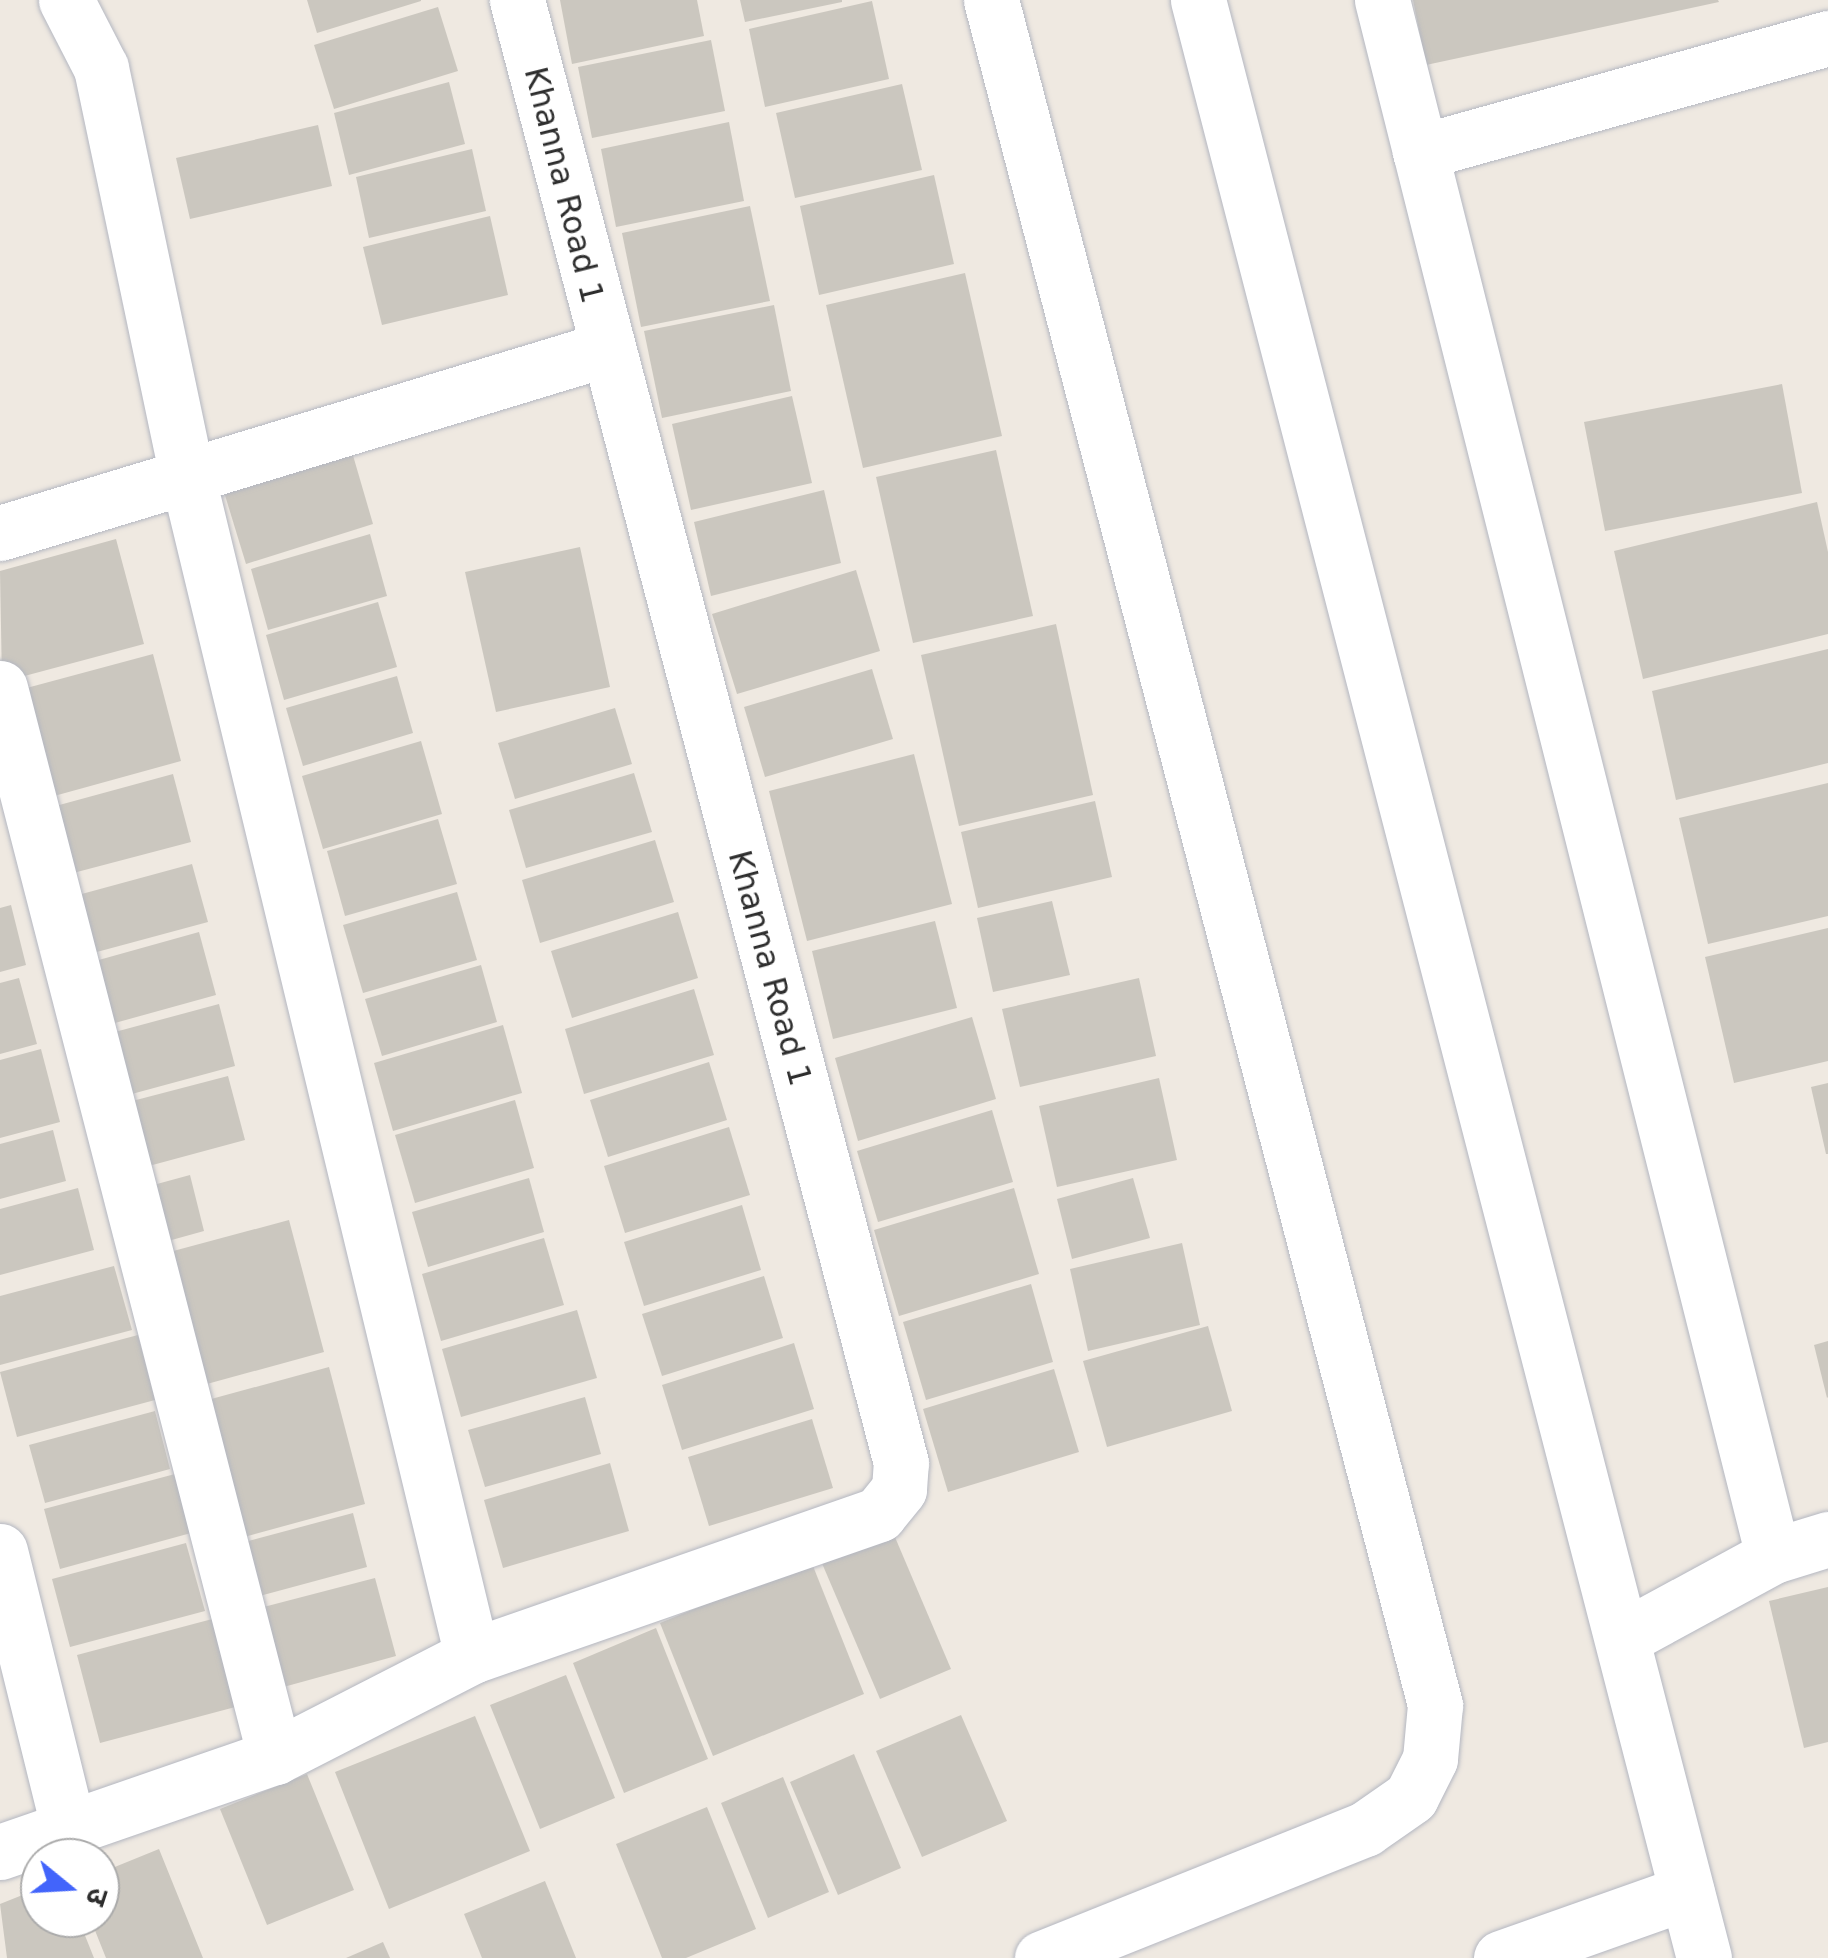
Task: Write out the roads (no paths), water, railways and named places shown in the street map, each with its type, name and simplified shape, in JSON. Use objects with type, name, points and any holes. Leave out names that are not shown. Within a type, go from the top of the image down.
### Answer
[{"type":"street","points":[[66,0],[100,68],[186,470],[472,1656]]},
{"type":"street","name":"Khanna Road 1","points":[[0,1852],[68,1825],[275,1757],[472,1656],[879,1514],[900,1489],[901,1462],[517,0]]},
{"type":"street","points":[[991,0],[1434,1706],[1430,1758],[1412,1797],[1365,1829],[1042,1958]]},
{"type":"street","points":[[1198,0],[1624,1636],[1704,1958]]},
{"type":"street","points":[[1382,0],[1774,1556]]},
{"type":"street","points":[[1420,152],[1828,38]]},
{"type":"street","points":[[0,533],[186,470],[606,350]]},
{"type":"street","points":[[0,688],[275,1757]]},
{"type":"street","points":[[1624,1636],[1774,1556],[1828,1540]]},
{"type":"street","points":[[0,1551],[68,1825]]},
{"type":"street","points":[[1501,1958],[1687,1892]]}]
